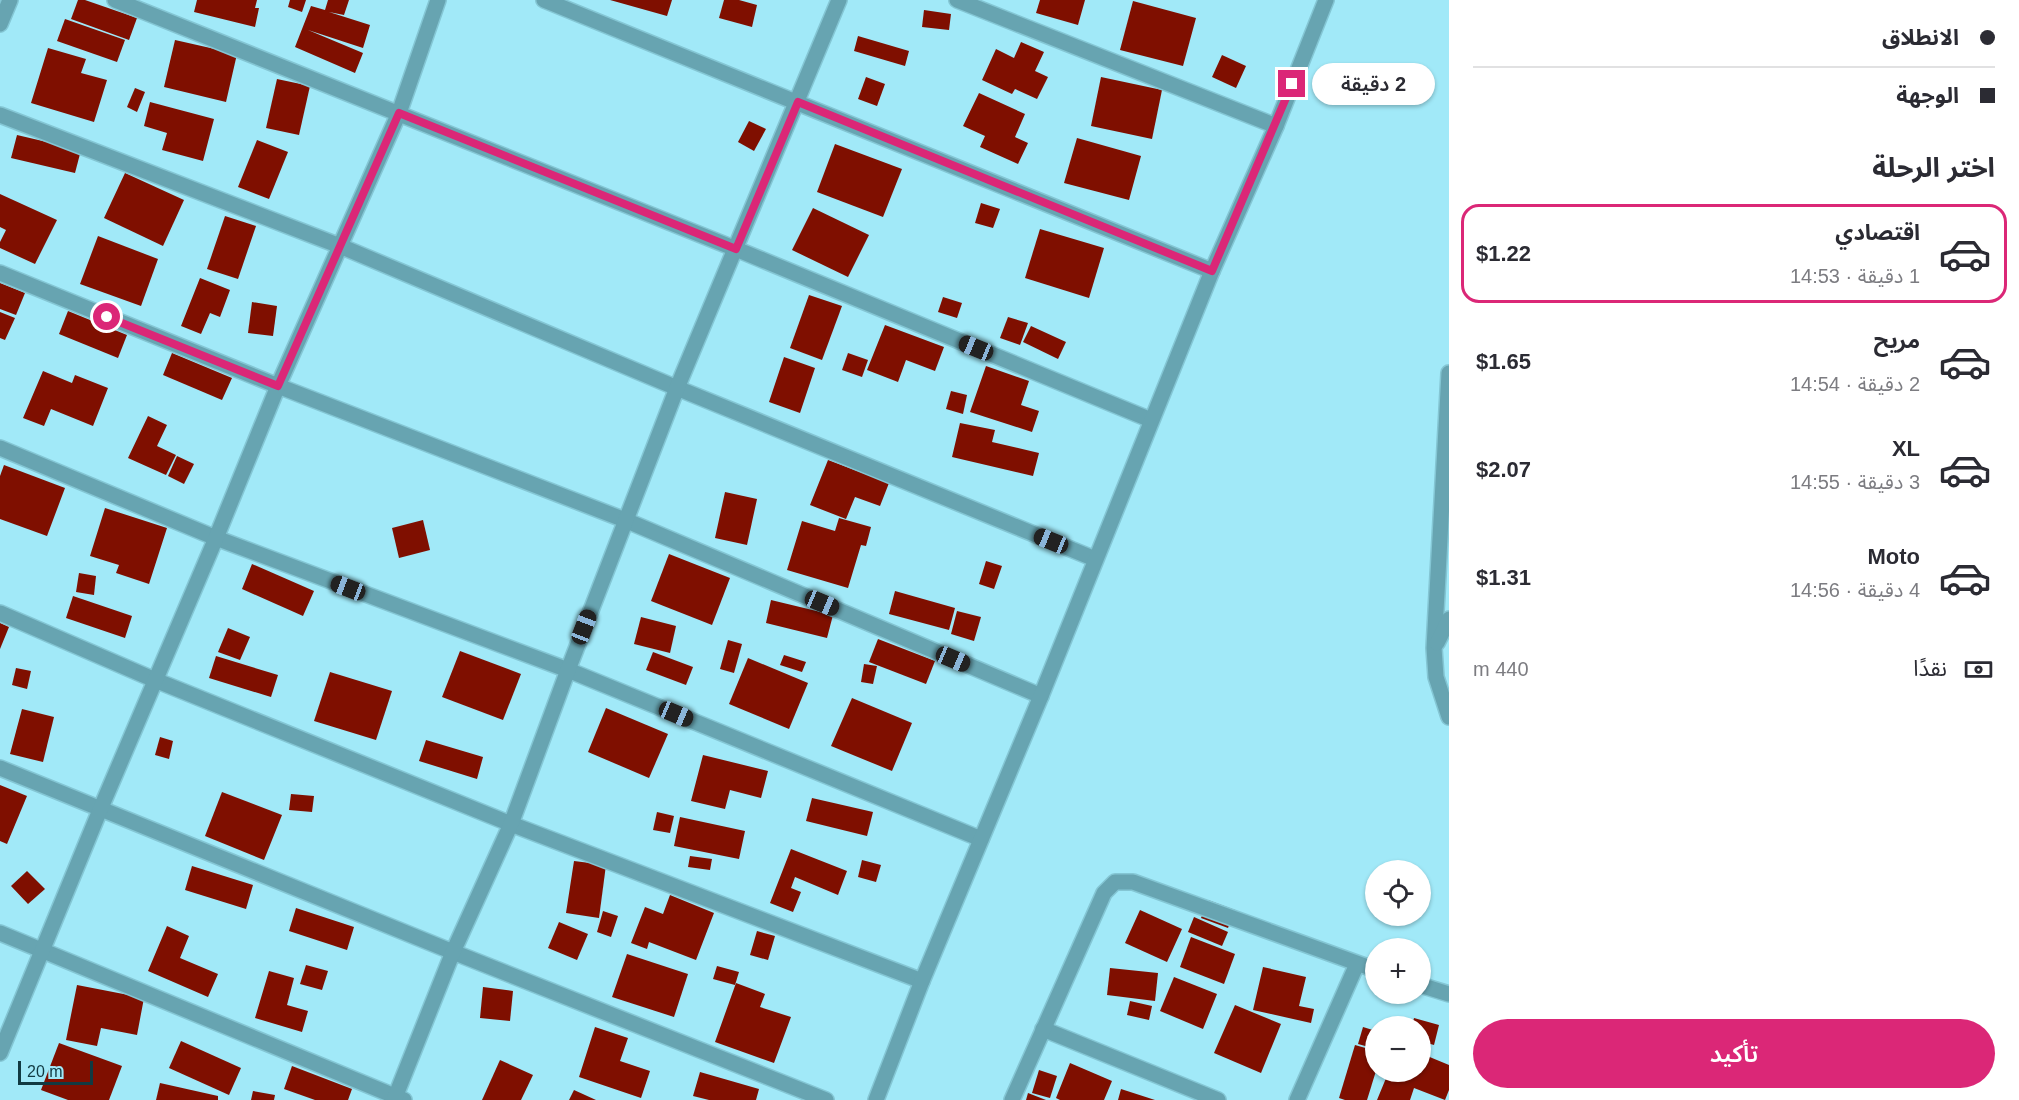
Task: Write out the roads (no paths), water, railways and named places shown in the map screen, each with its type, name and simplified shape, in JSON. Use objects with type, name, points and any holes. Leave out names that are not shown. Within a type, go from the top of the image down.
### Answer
[{"type":"street","points":[[0,24],[10,0]]},
{"type":"street","points":[[115,0],[736,249],[1151,420]]},
{"type":"street","points":[[0,1053],[99,810],[216,538],[278,386],[399,113],[438,0]]},
{"type":"street","points":[[544,0],[1212,271]]},
{"type":"street","points":[[0,933],[398,1099],[453,952],[511,824],[677,388],[839,0]]},
{"type":"street","points":[[957,0],[1276,126]]},
{"type":"street","points":[[876,1100],[922,981],[1041,696],[1151,420],[1212,271],[1276,126],[1326,0]]},
{"type":"street","points":[[0,115],[340,246],[677,388],[1095,559]]},
{"type":"street","points":[[0,273],[278,386],[625,520],[1041,696]]},
{"type":"street","points":[[1449,373],[1434,648],[1436,677],[1449,717]]},
{"type":"street","points":[[0,448],[216,538],[568,670],[981,839]]},
{"type":"street","points":[[0,613],[155,680],[511,824],[922,981]]},
{"type":"street","points":[[1434,648],[1449,619]]},
{"type":"street","points":[[0,768],[99,810],[826,1100]]},
{"type":"street","points":[[1012,1100],[1104,893],[1115,882],[1133,882],[1365,967]]},
{"type":"street","points":[[1297,1100],[1357,964]]},
{"type":"street","points":[[1431,988],[1449,994]]},
{"type":"street","points":[[1043,1029],[1218,1100]]}]
